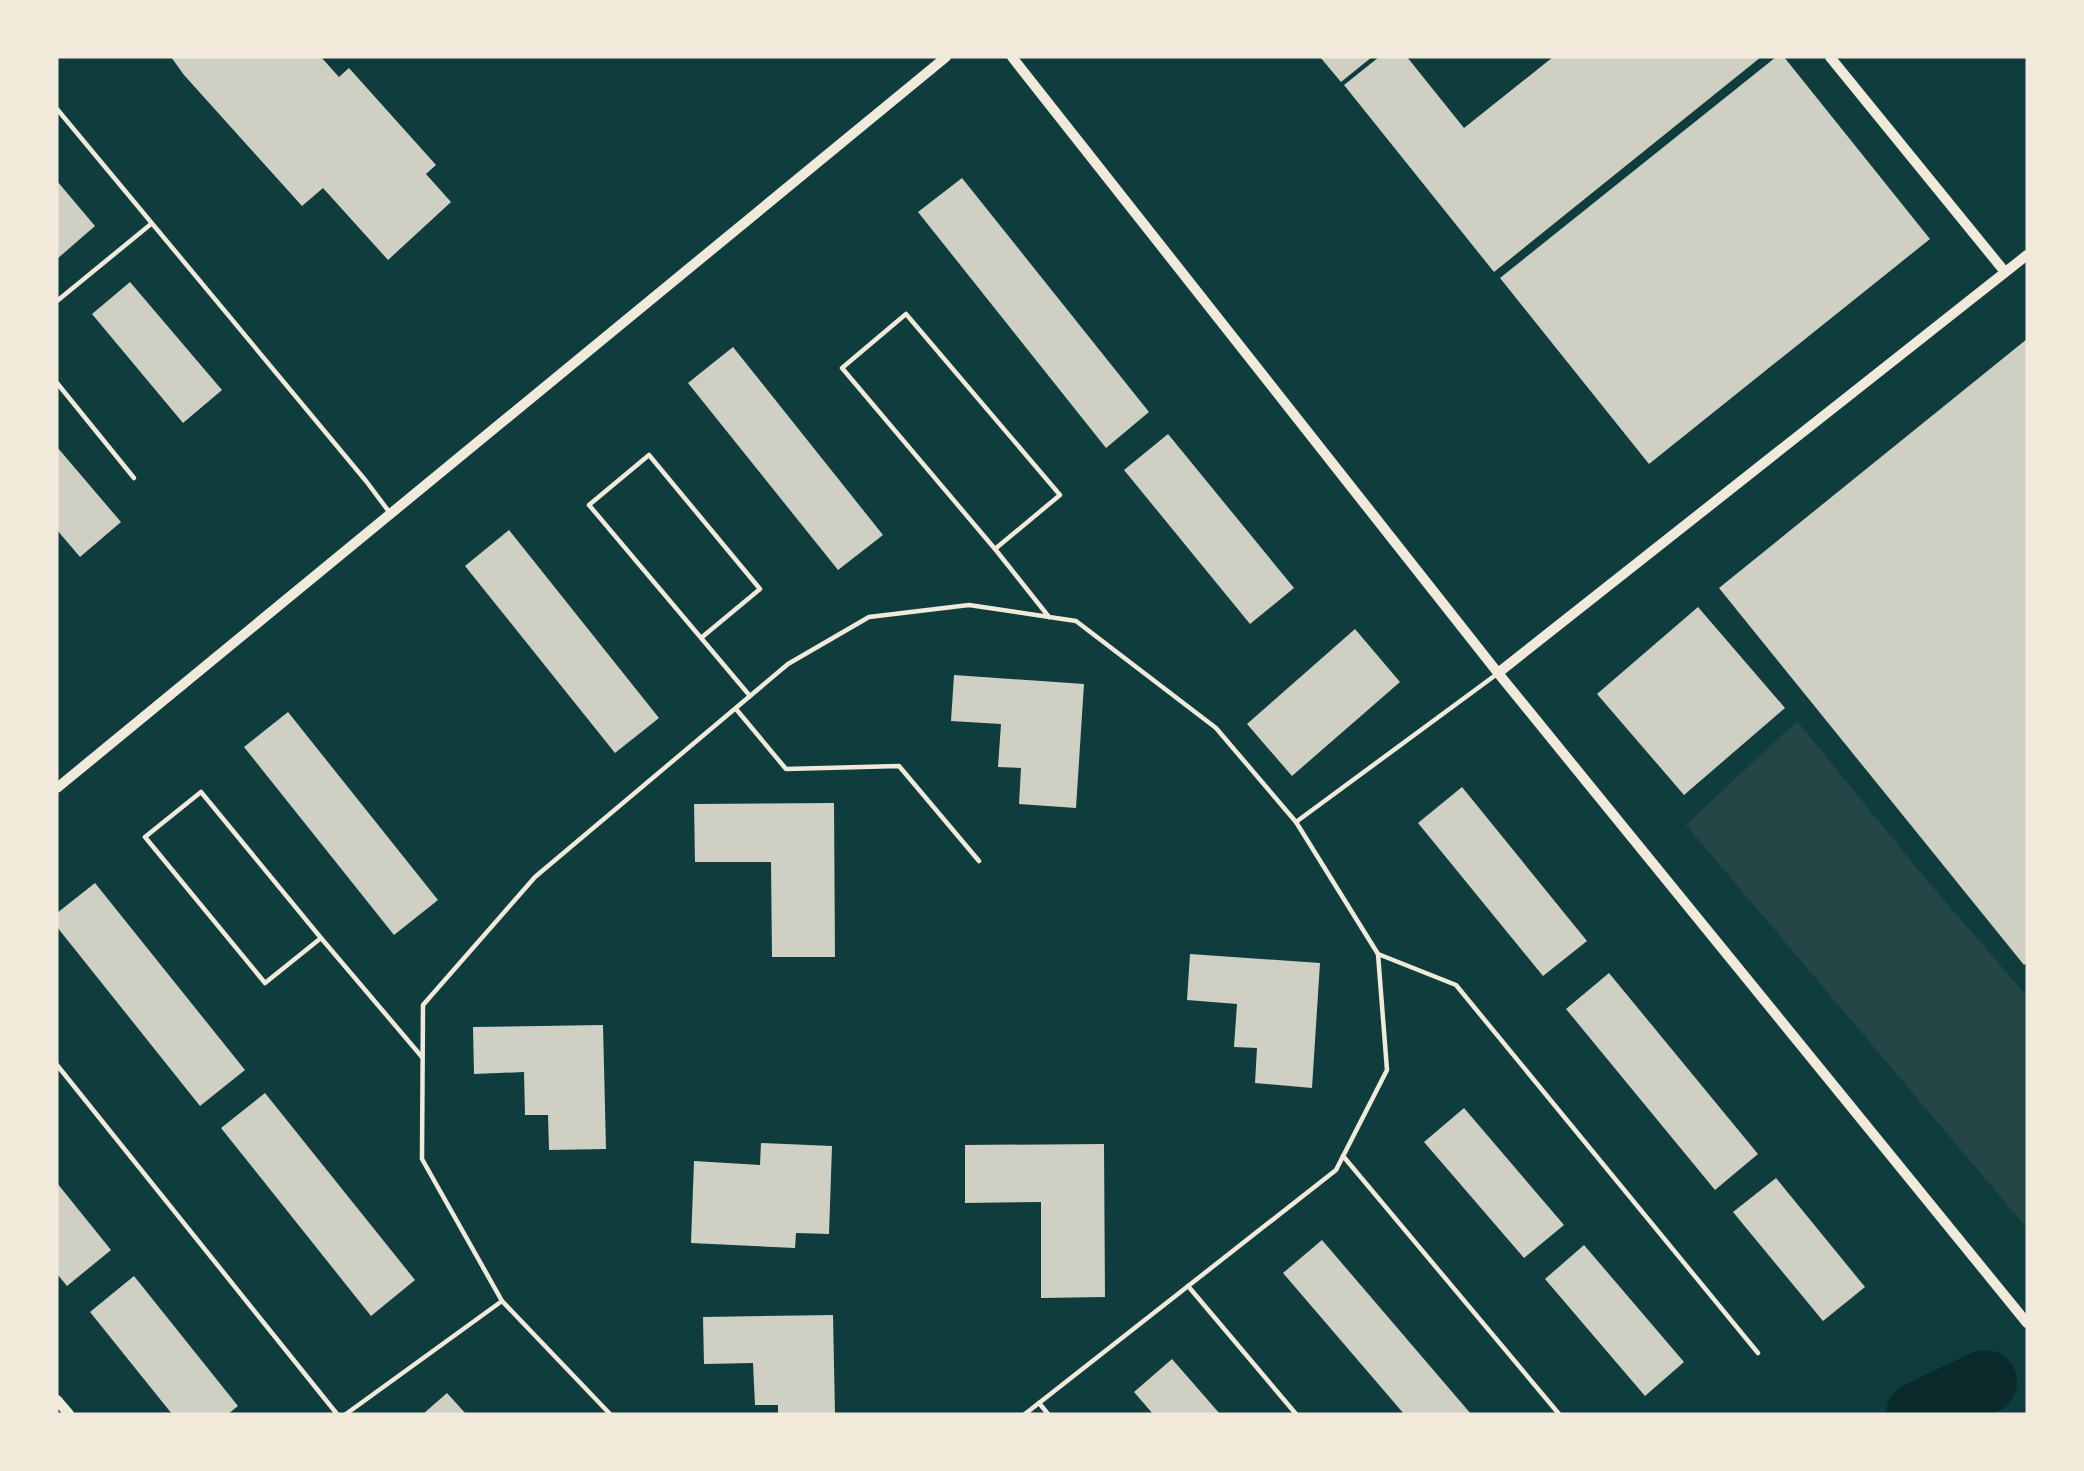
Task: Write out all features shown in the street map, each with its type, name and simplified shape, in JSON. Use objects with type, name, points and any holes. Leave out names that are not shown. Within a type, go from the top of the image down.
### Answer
[{"type":"street","points":[[57,788],[946,57]]},
{"type":"street","points":[[1012,57],[1498,673],[2027,1323]]},
{"type":"street","points":[[1830,57],[2005,272]]},
{"type":"street","points":[[1498,673],[2027,255]]},
{"type":"street","points":[[57,1400],[69,1414]]},
{"type":"lane","points":[[57,109],[366,481],[390,513]]},
{"type":"lane","points":[[57,301],[152,224]]},
{"type":"lane","points":[[995,549],[1060,495],[906,314],[842,368],[995,549],[1049,617]]},
{"type":"lane","points":[[57,383],[134,478]]},
{"type":"lane","points":[[701,638],[760,589],[649,455],[589,505],[701,638],[750,696]]},
{"type":"lane","points":[[610,1414],[502,1301],[422,1159],[423,1005],[535,877],[788,664],[869,617],[969,605],[1076,621],[1216,728],[1296,822],[1378,954],[1387,1070],[1336,1170],[1025,1414]]},
{"type":"lane","points":[[1296,822],[1498,673]]},
{"type":"lane","points":[[736,709],[786,769],[899,766],[979,861]]},
{"type":"lane","points":[[321,938],[265,983],[145,837],[201,792],[422,1057]]},
{"type":"lane","points":[[1378,954],[1456,985],[1758,1353]]},
{"type":"lane","points":[[57,1065],[338,1414]]},
{"type":"lane","points":[[1343,1156],[1559,1414]]},
{"type":"lane","points":[[1188,1286],[1296,1414]]},
{"type":"lane","points":[[346,1414],[502,1301]]},
{"type":"lane","points":[[1039,1404],[1047,1414]]},
{"type":"shaded area","points":[[1797,721],[1929,883],[2027,996],[2027,1228],[1686,825]]},
{"type":"building","points":[[171,57],[321,57],[339,77],[349,68],[436,165],[426,174],[451,202],[388,260],[323,188],[302,206],[184,75]]},
{"type":"building","points":[[1320,57],[1372,57],[1341,82]]},
{"type":"building","points":[[1379,57],[1407,57],[1464,128],[1553,57],[1761,57],[1494,272],[1344,85]]},
{"type":"building","points":[[1776,57],[1784,57],[1930,239],[1649,464],[1500,278]]},
{"type":"building","points":[[962,178],[1149,412],[1106,448],[918,212]]},
{"type":"building","points":[[57,181],[95,226],[57,259]]},
{"type":"building","points":[[130,282],[222,390],[183,423],[92,314]]},
{"type":"building","points":[[2027,339],[2027,963],[2024,965],[1719,588]]},
{"type":"building","points":[[733,347],[883,535],[838,570],[688,383]]},
{"type":"building","points":[[1168,434],[1294,588],[1250,624],[1124,470]]},
{"type":"building","points":[[57,447],[121,522],[80,557],[57,530]]},
{"type":"building","points":[[509,530],[659,718],[615,753],[465,566]]},
{"type":"building","points":[[1698,607],[1785,708],[1684,795],[1597,694]]},
{"type":"building","points":[[1355,629],[1400,682],[1292,776],[1247,724]]},
{"type":"building","points":[[954,675],[1084,684],[1076,808],[1019,804],[1021,768],[998,767],[1001,724],[951,721]]},
{"type":"building","points":[[288,712],[438,900],[394,935],[244,747]]},
{"type":"building","points":[[1462,787],[1587,941],[1543,976],[1418,823]]},
{"type":"building","points":[[834,803],[835,957],[772,957],[771,862],[695,862],[694,804]]},
{"type":"building","points":[[95,883],[245,1070],[200,1106],[57,927],[57,913]]},
{"type":"building","points":[[1190,954],[1320,963],[1312,1088],[1255,1083],[1257,1048],[1234,1047],[1237,1004],[1187,1000]]},
{"type":"building","points":[[1609,973],[1758,1154],[1715,1190],[1566,1009]]},
{"type":"building","points":[[603,1025],[606,1149],[549,1150],[548,1115],[525,1115],[524,1072],[474,1074],[473,1027]]},
{"type":"building","points":[[265,1093],[415,1280],[371,1316],[221,1128]]},
{"type":"building","points":[[1464,1108],[1564,1225],[1524,1258],[1424,1142]]},
{"type":"building","points":[[761,1143],[832,1146],[829,1234],[796,1233],[795,1248],[691,1243],[694,1161],[760,1165]]},
{"type":"building","points":[[1104,1144],[1105,1297],[1041,1298],[1041,1202],[965,1203],[965,1145]]},
{"type":"building","points":[[1776,1178],[1865,1287],[1823,1321],[1733,1212]]},
{"type":"building","points":[[57,1183],[111,1250],[67,1286],[57,1274]]},
{"type":"building","points":[[1322,1240],[1471,1414],[1404,1414],[1283,1273]]},
{"type":"building","points":[[1584,1245],[1684,1362],[1645,1396],[1545,1279]]},
{"type":"building","points":[[134,1276],[238,1406],[228,1414],[172,1414],[90,1312]]},
{"type":"building","points":[[833,1315],[835,1414],[778,1414],[778,1405],[755,1405],[753,1363],[704,1364],[703,1317]]},
{"type":"building","points":[[1172,1359],[1220,1414],[1153,1414],[1134,1392]]},
{"type":"building","points":[[447,1393],[466,1414],[423,1414]]},
{"type":"waterway","points":[[1918,1414],[1985,1382]]}]
